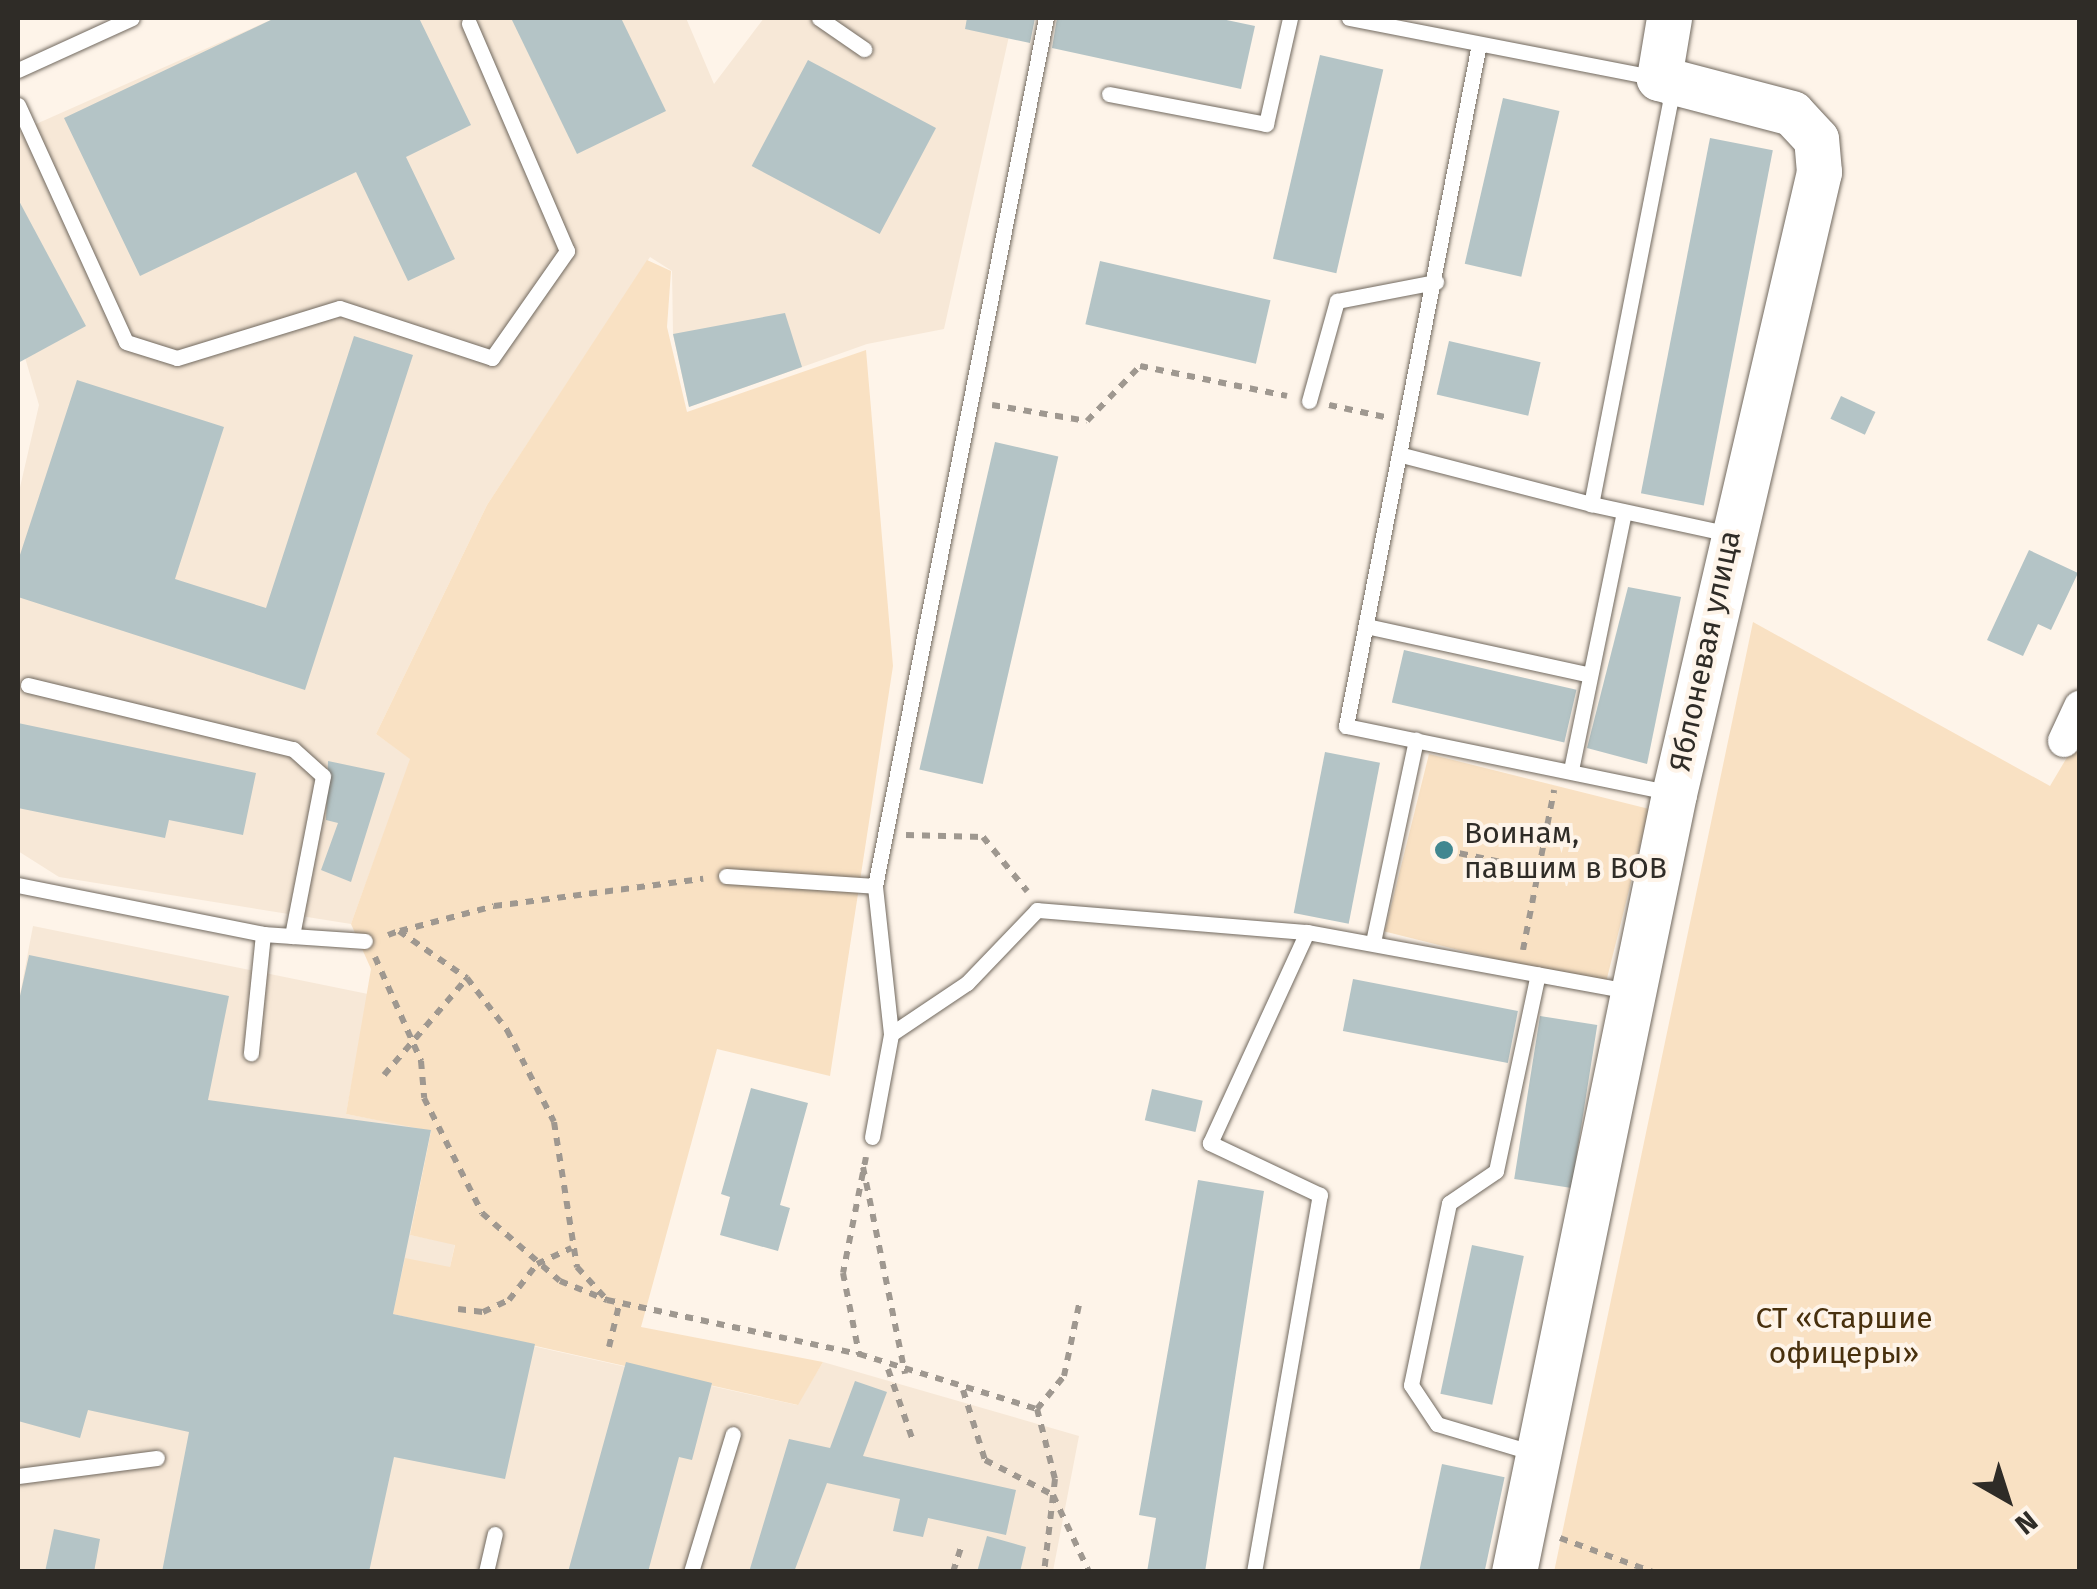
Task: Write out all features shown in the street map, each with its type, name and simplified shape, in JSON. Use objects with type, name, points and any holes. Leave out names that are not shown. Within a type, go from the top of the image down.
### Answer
[{"type":"street","points":[[1658,78],[1670,18]]},
{"type":"street","name":"Яблоневая улица","points":[[1514,1572],[1730,534],[1819,172],[1816,139],[1792,113],[1658,78]]},
{"type":"street","points":[[2064,741],[2080,706]]},
{"type":"lane","points":[[18,70],[132,18]]},
{"type":"lane","points":[[819,18],[864,48]]},
{"type":"lane","points":[[872,1137],[891,1034],[875,886],[1046,18]]},
{"type":"lane","points":[[1109,94],[1266,124],[1290,18]]},
{"type":"lane","points":[[1348,18],[1658,78],[1670,102],[1591,504]]},
{"type":"lane","points":[[18,106],[126,342],[177,358],[340,308],[492,358],[567,251],[469,23]]},
{"type":"lane","points":[[1478,44],[1436,282],[1346,726],[1565,768],[1674,794]]},
{"type":"lane","points":[[1310,401],[1337,301],[1436,282]]},
{"type":"lane","points":[[1402,455],[1624,512],[1730,534]]},
{"type":"lane","points":[[1565,768],[1590,674],[1624,512]]},
{"type":"lane","points":[[1366,626],[1590,674]]},
{"type":"lane","points":[[28,685],[293,749],[323,776],[292,936]]},
{"type":"lane","points":[[1373,942],[1416,740]]},
{"type":"lane","points":[[726,876],[875,886]]},
{"type":"lane","points":[[18,885],[263,934],[365,942]]},
{"type":"lane","points":[[891,1034],[967,983],[1036,910],[1307,932],[1633,992]]},
{"type":"lane","points":[[1254,1572],[1320,1195],[1210,1142],[1307,932]]},
{"type":"lane","points":[[251,1053],[263,934]]},
{"type":"lane","points":[[1538,974],[1496,1171],[1449,1203],[1410,1385],[1437,1424],[1538,1454]]},
{"type":"lane","points":[[691,1572],[733,1434]]},
{"type":"lane","points":[[18,1476],[158,1458]]},
{"type":"lane","points":[[486,1572],[495,1534]]},
{"type":"path","points":[[971,402],[1086,421],[1140,366],[1408,421]]},
{"type":"path","points":[[1519,970],[1538,870],[1565,768]]},
{"type":"path","points":[[887,835],[983,837],[1036,910]]},
{"type":"path","points":[[1444,850],[1538,870]]},
{"type":"path","points":[[726,876],[494,906],[365,942],[411,1035],[424,1098],[482,1212],[537,1264],[607,1300],[858,1354],[888,1369],[1037,1409]]},
{"type":"path","points":[[399,931],[468,978],[507,1030],[554,1122],[572,1248],[607,1300]]},
{"type":"path","points":[[384,1076],[411,1035],[468,978]]},
{"type":"path","points":[[858,1354],[842,1273],[872,1137]]},
{"type":"path","points":[[863,1166],[906,1374]]},
{"type":"path","points":[[458,1309],[483,1312],[509,1300],[537,1264],[572,1248]]},
{"type":"path","points":[[1080,1300],[1064,1376],[1037,1409],[1053,1495],[1088,1572]]},
{"type":"path","points":[[609,1347],[619,1304]]},
{"type":"path","points":[[888,1369],[912,1438]]},
{"type":"path","points":[[963,1390],[985,1460],[1053,1495]]},
{"type":"path","points":[[1044,1572],[1053,1495]]},
{"type":"path","points":[[1523,1525],[1653,1572]]},
{"type":"path","points":[[953,1572],[961,1548]]},
{"type":"shaded area","points":[[275,18],[686,18],[714,84],[764,18],[1013,18],[944,329],[867,344],[689,407],[673,334],[672,271],[650,257],[487,505],[376,734],[411,759],[351,924],[59,877],[18,851],[18,496],[39,405],[18,334],[18,132]]},
{"type":"shaded area","points":[[33,926],[368,994],[346,1114],[431,1130],[410,1235],[455,1244],[450,1267],[394,1315],[797,1405],[823,1362],[1079,1436],[1053,1571],[18,1572],[18,1005]]},
{"type":"green space","points":[[647,260],[671,271],[667,327],[687,412],[866,350],[893,666],[830,1076],[717,1049],[641,1327],[823,1362],[798,1405],[393,1314],[405,1258],[450,1267],[455,1245],[410,1235],[431,1131],[346,1114],[371,969],[351,924],[410,759],[376,734],[487,505]]},
{"type":"green space","name":"СТ «Старшие офицеры»","points":[[1753,622],[2050,786],[2079,737],[2079,1571],[1554,1572]]},
{"type":"green space","points":[[1429,754],[1649,809],[1605,986],[1385,932]]},
{"type":"building","points":[[275,18],[419,18],[471,125],[406,157],[455,259],[408,281],[356,172],[140,276],[64,118]]},
{"type":"building","points":[[511,18],[621,18],[666,111],[577,154]]},
{"type":"building","points":[[967,18],[1035,18],[1030,43],[965,29]]},
{"type":"building","points":[[1057,18],[1217,18],[1255,26],[1241,89],[1052,48]]},
{"type":"building","points":[[1320,55],[1383,70],[1336,273],[1273,259]]},
{"type":"building","points":[[808,60],[936,128],[880,234],[752,166]]},
{"type":"building","points":[[1503,98],[1560,111],[1521,277],[1465,264]]},
{"type":"building","points":[[1710,138],[1773,150],[1704,506],[1641,493]]},
{"type":"building","points":[[18,199],[86,326],[18,363]]},
{"type":"building","points":[[1100,261],[1271,300],[1256,364],[1085,324]]},
{"type":"building","points":[[785,313],[802,367],[689,407],[673,334]]},
{"type":"building","points":[[354,336],[413,355],[305,690],[18,597],[18,561],[77,380],[224,427],[175,579],[266,608]]},
{"type":"building","points":[[1449,341],[1541,362],[1528,416],[1437,395]]},
{"type":"building","points":[[1841,396],[1875,412],[1865,435],[1830,419]]},
{"type":"building","points":[[995,442],[1058,457],[983,784],[919,769]]},
{"type":"building","points":[[2029,550],[2078,573],[2051,630],[2038,624],[2023,656],[1987,640]]},
{"type":"building","points":[[1628,587],[1681,597],[1647,764],[1587,748]]},
{"type":"building","points":[[1404,650],[1576,690],[1564,742],[1392,703]]},
{"type":"building","points":[[18,723],[256,773],[243,835],[169,820],[165,838],[18,808]]},
{"type":"building","points":[[1325,752],[1380,763],[1349,924],[1294,913]]},
{"type":"building","points":[[328,761],[385,773],[351,882],[321,870],[338,823],[326,820]]},
{"type":"building","points":[[29,955],[229,996],[208,1100],[431,1130],[393,1314],[535,1344],[505,1479],[394,1457],[369,1572],[162,1572],[189,1432],[88,1410],[80,1438],[18,1421],[18,1005]]},
{"type":"building","points":[[1353,979],[1518,1011],[1508,1063],[1343,1031]]},
{"type":"building","points":[[1540,1016],[1597,1025],[1571,1188],[1514,1179]]},
{"type":"building","points":[[751,1088],[808,1103],[780,1205],[790,1208],[778,1251],[720,1235],[730,1197],[721,1194]]},
{"type":"building","points":[[1152,1089],[1203,1101],[1195,1132],[1145,1120]]},
{"type":"building","points":[[1198,1180],[1264,1191],[1205,1572],[1147,1572],[1156,1518],[1139,1515]]},
{"type":"building","points":[[1472,1245],[1524,1256],[1492,1405],[1440,1394]]},
{"type":"building","points":[[626,1362],[712,1383],[692,1460],[679,1457],[648,1572],[568,1572]]},
{"type":"building","points":[[855,1381],[887,1392],[863,1456],[1016,1490],[1006,1535],[928,1518],[923,1537],[893,1531],[900,1499],[827,1483],[794,1572],[749,1572],[789,1439],[830,1448]]},
{"type":"building","points":[[1442,1464],[1505,1477],[1484,1572],[1419,1572]]},
{"type":"building","points":[[54,1529],[100,1539],[94,1572],[45,1572]]},
{"type":"building","points":[[987,1536],[1026,1547],[1020,1572],[977,1572]]},
{"type":"place","name":"Воинам, павшим в ВОВ","points":[[1444,850]]}]
